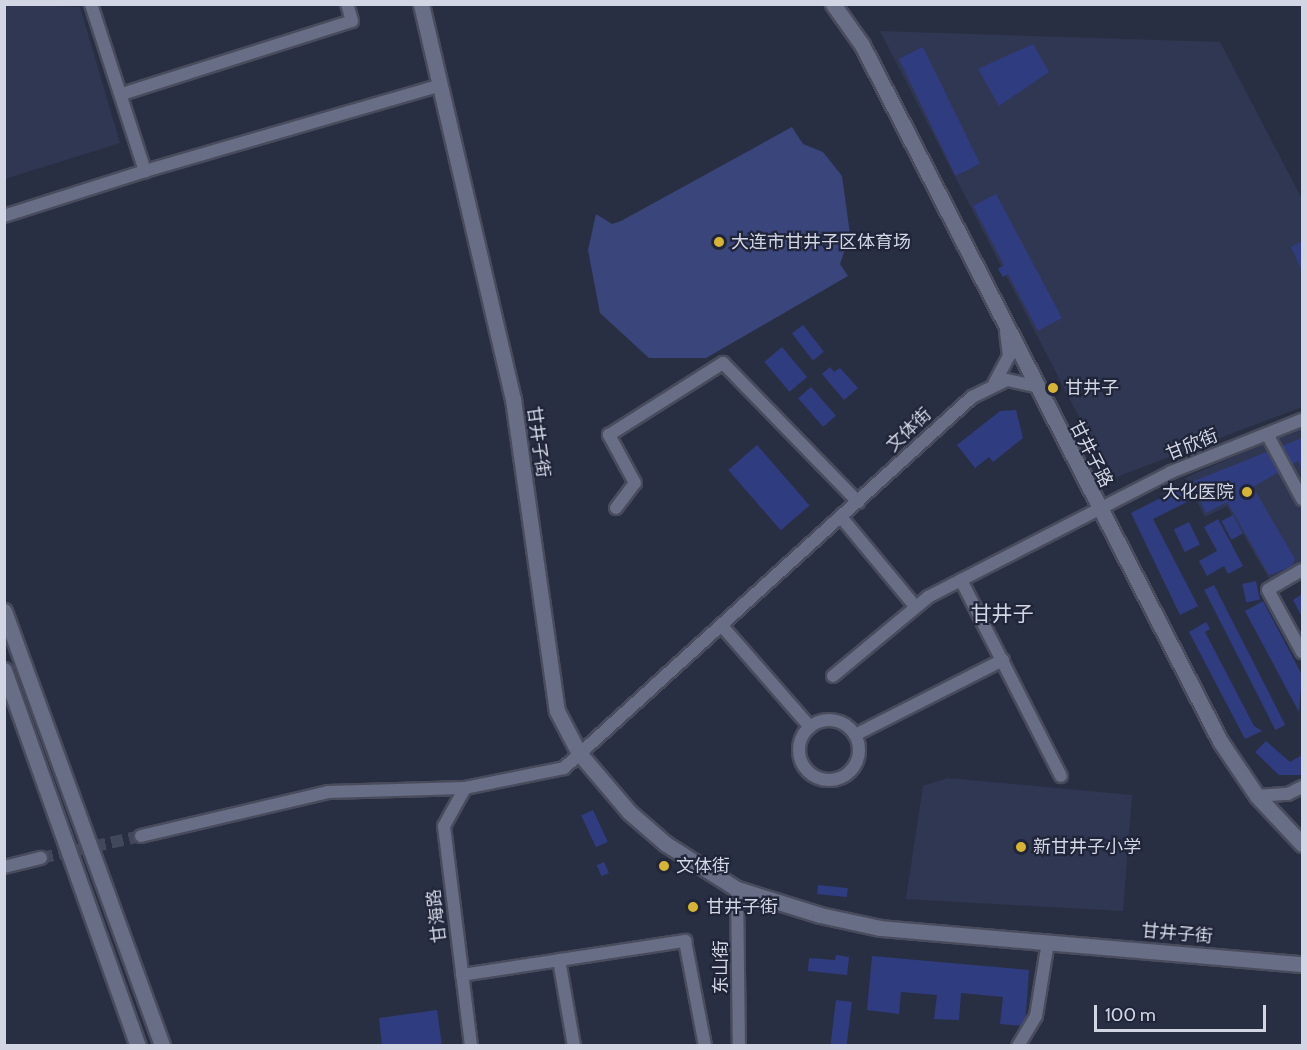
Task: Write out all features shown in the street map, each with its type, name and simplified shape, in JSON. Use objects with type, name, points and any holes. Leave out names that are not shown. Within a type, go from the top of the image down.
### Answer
[{"type":"street","points":[[91,4],[122,94],[145,171]]},
{"type":"street","points":[[122,94],[352,21],[348,4]]},
{"type":"street","name":"甘井子街","points":[[421,4],[438,86],[513,399],[557,711],[579,753],[666,844],[737,889],[794,910],[880,928],[1302,964]]},
{"type":"street","name":"甘井子路","points":[[833,4],[862,45],[1097,509],[1204,712],[1257,796],[1302,844]]},
{"type":"street","points":[[4,216],[145,171],[438,86]]},
{"type":"street","points":[[994,384],[1009,356],[1004,325]]},
{"type":"street","points":[[616,508],[635,483],[609,435],[723,363],[858,501]]},
{"type":"street","name":"文体街","points":[[141,836],[328,792],[465,788],[536,777],[564,768],[972,397],[994,384],[1015,380],[1035,386]]},
{"type":"street","name":"甘欣街","points":[[833,676],[914,605],[1097,509],[1302,420]]},
{"type":"street","points":[[1267,434],[1302,499]]},
{"type":"street","points":[[841,517],[914,605]]},
{"type":"street","points":[[1302,570],[1268,590],[1302,652]]},
{"type":"street","points":[[961,580],[1060,776]]},
{"type":"street","points":[[4,611],[162,1046]]},
{"type":"street","points":[[722,626],[810,727]]},
{"type":"street","points":[[855,735],[1003,660]]},
{"type":"street","points":[[4,670],[138,1046]]},
{"type":"street","points":[[829,720],[855,735],[855,765],[840,778],[821,779],[801,761],[800,742],[810,727],[829,720]]},
{"type":"street","points":[[1257,796],[1288,794],[1302,787]]},
{"type":"street","name":"甘海路","points":[[465,788],[444,826],[471,1046]]},
{"type":"street","points":[[4,867],[41,858]]},
{"type":"street","name":"东山街","points":[[737,889],[739,1046]]},
{"type":"street","points":[[462,975],[685,941],[705,1046]]},
{"type":"street","points":[[1018,1046],[1036,1016],[1048,942]]},
{"type":"street","points":[[559,960],[574,1046]]},
{"type":"shaded area","points":[[5,4],[80,7],[120,143],[5,179]]},
{"type":"shaded area","points":[[880,31],[1220,42],[1302,199],[1302,407],[1111,479]]},
{"type":"shaded area","name":"大连市甘井子区体育场","points":[[792,127],[803,144],[823,152],[842,176],[850,234],[840,264],[848,276],[706,358],[649,358],[600,313],[588,250],[596,214],[612,224],[621,221]]},
{"type":"shaded area","name":"大化医院","points":[[1302,427],[1302,563],[1271,582],[1227,506],[1205,517],[1185,478]]},
{"type":"shaded area","name":"新甘井子小学","points":[[948,778],[1132,795],[1123,911],[906,899],[923,786]]},
{"type":"building","points":[[1033,44],[1049,72],[999,106],[978,69]]},
{"type":"building","points":[[923,47],[980,164],[956,176],[899,59]]},
{"type":"building","points":[[996,194],[1062,318],[1038,331],[1008,274],[1003,277],[998,269],[1004,265],[973,206]]},
{"type":"building","points":[[1302,241],[1302,271],[1291,247]]},
{"type":"building","points":[[803,325],[824,352],[813,360],[792,334]]},
{"type":"building","points":[[782,347],[807,377],[789,392],[764,362]]},
{"type":"building","points":[[830,367],[834,372],[840,368],[858,388],[844,400],[822,374]]},
{"type":"building","points":[[811,387],[836,416],[823,427],[798,398]]},
{"type":"building","points":[[1016,410],[1023,438],[993,462],[989,457],[975,468],[957,445],[1000,411]]},
{"type":"building","points":[[1302,438],[1302,470],[1298,461],[1253,487],[1295,559],[1291,567],[1269,575],[1227,502],[1206,513],[1191,482]]},
{"type":"building","points":[[757,445],[809,505],[781,530],[728,470]]},
{"type":"building","points":[[1180,488],[1187,502],[1153,519],[1198,606],[1180,615],[1131,513]]},
{"type":"building","points":[[1233,515],[1243,534],[1231,540],[1222,521]]},
{"type":"building","points":[[1218,519],[1243,566],[1228,574],[1224,566],[1207,576],[1199,561],[1217,551],[1204,527]]},
{"type":"building","points":[[1189,522],[1200,544],[1185,552],[1174,529]]},
{"type":"building","points":[[1256,581],[1260,600],[1246,602],[1242,584]]},
{"type":"building","points":[[1214,585],[1285,725],[1275,730],[1204,590]]},
{"type":"building","points":[[1302,594],[1302,617],[1293,600]]},
{"type":"building","points":[[1263,601],[1302,675],[1299,712],[1245,611]]},
{"type":"building","points":[[1206,622],[1210,629],[1205,632],[1254,726],[1262,731],[1245,739],[1189,632]]},
{"type":"building","points":[[1266,741],[1290,762],[1302,755],[1302,775],[1279,775],[1255,752]]},
{"type":"building","points":[[593,810],[608,842],[596,847],[581,815]]},
{"type":"building","points":[[604,862],[609,873],[602,876],[597,865]]},
{"type":"building","points":[[818,885],[848,888],[847,897],[817,894]]},
{"type":"building","points":[[836,955],[849,957],[847,975],[808,971],[809,958],[835,960]]},
{"type":"building","points":[[872,956],[1029,970],[1025,1026],[1000,1024],[1003,997],[961,993],[959,1020],[934,1019],[937,995],[901,992],[899,1014],[867,1010]]},
{"type":"building","points":[[836,1000],[852,1002],[846,1046],[830,1046]]},
{"type":"building","points":[[437,1010],[442,1046],[382,1046],[379,1018]]},
{"type":"tunnel","points":[[41,858],[141,836]]},
{"type":"place","name":"大连市甘井子区体育场","points":[[719,242]]},
{"type":"place","name":"甘井子","points":[[1053,388]]},
{"type":"place","name":"大化医院","points":[[1247,492]]},
{"type":"place","name":"新甘井子小学","points":[[1021,847]]},
{"type":"place","name":"文体街","points":[[664,866]]},
{"type":"place","name":"甘井子街","points":[[693,907]]},
{"type":"district","name":"甘井子","points":[[1002,614]]}]
